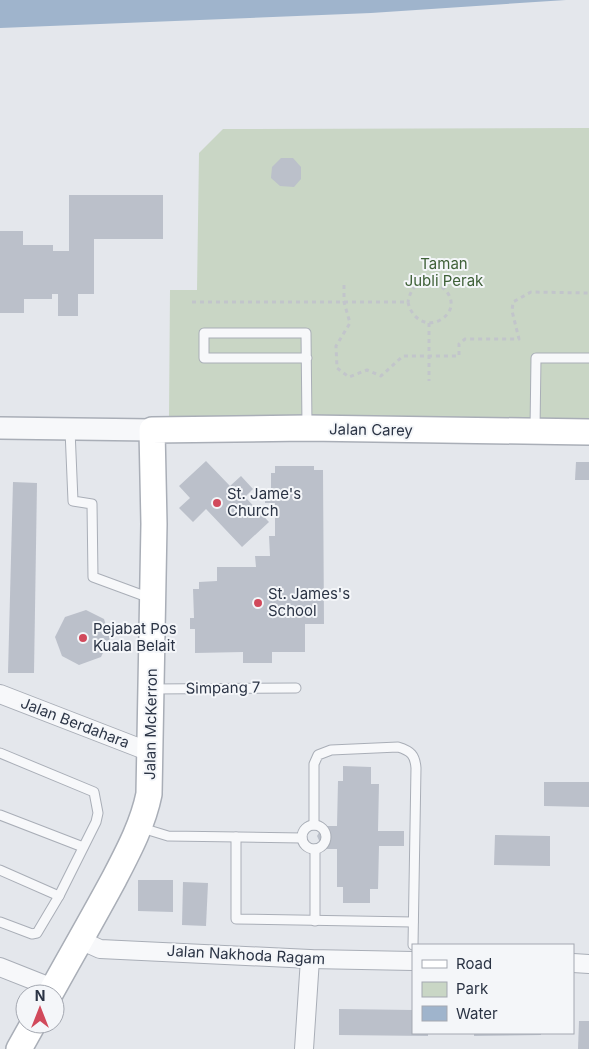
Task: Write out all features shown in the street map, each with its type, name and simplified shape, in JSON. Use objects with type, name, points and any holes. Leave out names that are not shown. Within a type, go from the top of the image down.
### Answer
[{"type":"main road","name":"Jalan Carey","points":[[152,430],[307,428],[589,432]]},
{"type":"main road","name":"Jalan McKerron","points":[[55,984],[120,868],[139,827],[149,794],[152,430]]},
{"type":"main road","points":[[19,1049],[27,1034]]},
{"type":"street","points":[[0,428],[152,430]]},
{"type":"street","name":"Jalan Berdahara","points":[[0,694],[150,752]]},
{"type":"street","name":"Jalan Nakhoda Ragam","points":[[80,940],[100,949],[310,959],[412,961]]},
{"type":"street","points":[[304,1049],[310,959]]},
{"type":"street","points":[[574,963],[589,964]]},
{"type":"street","points":[[0,967],[36,984]]},
{"type":"lane","points":[[306,358],[204,358],[204,334],[306,334],[307,428]]},
{"type":"lane","points":[[535,432],[536,358],[589,358]]},
{"type":"lane","points":[[70,428],[73,501],[92,504],[93,577],[152,599]]},
{"type":"lane","name":"Simpang 7","points":[[151,689],[296,688]]},
{"type":"lane","points":[[314,825],[314,764],[318,755],[331,750],[398,747],[412,754],[415,759],[416,768],[413,944]]},
{"type":"lane","points":[[0,753],[94,792],[98,813],[96,822],[59,896],[37,933],[34,934],[0,922]]},
{"type":"lane","points":[[0,815],[83,847]]},
{"type":"lane","points":[[314,825],[325,831],[326,839],[322,846],[315,849],[307,847],[302,838],[307,828],[314,825]]},
{"type":"lane","points":[[139,827],[168,836],[302,838]]},
{"type":"lane","points":[[236,837],[236,919],[413,922]]},
{"type":"lane","points":[[315,849],[315,921]]},
{"type":"lane","points":[[0,870],[59,896]]},
{"type":"path","points":[[429,281],[444,287],[449,294],[450,302],[449,310],[444,317],[437,322],[429,323],[421,322],[414,317],[408,302],[414,287],[429,281]]},
{"type":"path","points":[[344,285],[344,302],[350,322],[336,346],[338,368],[349,378],[367,370],[381,376],[403,356],[460,356],[460,344],[464,339],[519,339],[512,311],[513,302],[531,292],[589,293]]},
{"type":"path","points":[[192,302],[408,302]]},
{"type":"path","points":[[429,323],[429,381]]},
{"type":"green space","name":"Taman Jubli Perak","points":[[589,128],[589,419],[169,416],[170,290],[197,290],[199,153],[223,129]]},
{"type":"water","points":[[0,0],[566,0],[371,13],[0,28]]},
{"type":"building","points":[[281,158],[293,158],[301,167],[301,179],[294,187],[280,186],[271,178],[272,167]]},
{"type":"building","points":[[69,195],[163,195],[163,239],[94,239],[94,294],[78,294],[78,316],[58,316],[58,294],[52,294],[52,299],[24,299],[24,313],[0,313],[0,231],[23,231],[23,245],[53,245],[53,251],[69,251]]},
{"type":"building","name":"St. Jame's Church","points":[[206,461],[230,486],[241,476],[253,489],[245,497],[269,522],[242,547],[206,509],[193,522],[179,508],[190,498],[179,486]]},
{"type":"building","points":[[576,462],[589,462],[589,480],[575,480]]},
{"type":"building","name":"St. James's School","points":[[275,466],[314,466],[314,470],[323,470],[324,624],[305,624],[305,652],[272,652],[272,663],[243,663],[243,652],[195,653],[195,629],[190,629],[190,618],[194,618],[193,589],[199,589],[199,582],[217,581],[217,567],[256,567],[255,556],[270,556],[269,536],[275,536],[275,503],[265,503],[265,493],[271,493],[271,473],[275,473]]},
{"type":"building","points":[[13,482],[37,483],[34,673],[8,673]]},
{"type":"building","name":"Pejabat Pos Kuala Belait","points":[[86,610],[104,619],[110,638],[101,657],[79,665],[62,656],[55,637],[65,617]]},
{"type":"building","points":[[343,766],[371,767],[371,784],[379,784],[378,831],[404,831],[404,846],[379,846],[378,889],[370,889],[370,903],[343,903],[343,887],[337,887],[337,849],[323,849],[317,836],[323,826],[337,826],[338,781],[343,781]]},
{"type":"building","points":[[544,782],[589,782],[589,807],[544,806]]},
{"type":"building","points":[[495,835],[550,836],[550,866],[494,865]]},
{"type":"building","points":[[138,880],[173,880],[173,912],[138,911]]},
{"type":"building","points":[[183,882],[208,883],[206,926],[182,925]]},
{"type":"building","points":[[339,1009],[412,1010],[412,1034],[428,1034],[428,1036],[339,1035]]},
{"type":"building","points":[[579,1021],[589,1021],[589,1049],[578,1049]]},
{"type":"building","points":[[474,1034],[541,1034],[541,1035],[474,1036]]},
{"type":"place","name":"St. Jame's Church","points":[[217,503]]},
{"type":"place","name":"St. James's School","points":[[258,603]]},
{"type":"place","name":"Pejabat Pos Kuala Belait","points":[[83,638]]}]
